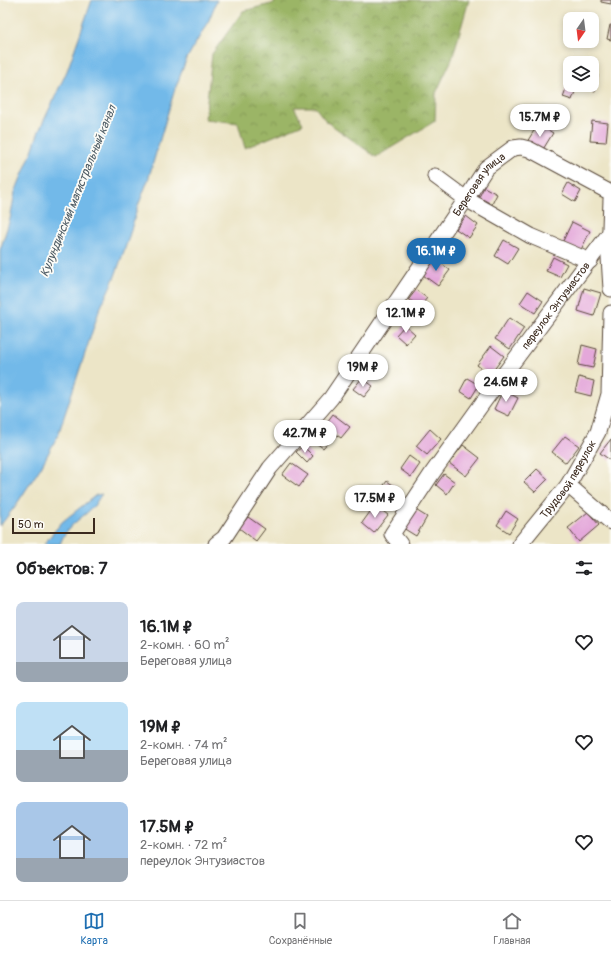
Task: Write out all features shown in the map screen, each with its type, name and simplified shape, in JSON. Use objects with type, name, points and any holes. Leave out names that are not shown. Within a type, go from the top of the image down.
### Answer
[{"type":"street","name":"Береговая улица","points":[[224,542],[270,468],[331,398],[466,200],[486,168],[513,148],[529,148],[611,193]]},
{"type":"street","points":[[435,176],[466,200],[531,236],[590,261]]},
{"type":"street","points":[[611,200],[609,234],[611,289]]},
{"type":"street","name":"переулок Энтузиастов","points":[[396,539],[433,472],[480,406],[609,234]]},
{"type":"street","name":"Трудовой переулок","points":[[520,544],[568,485],[598,432],[610,394],[611,313]]},
{"type":"street","points":[[568,485],[611,522]]},
{"type":"green space","points":[[274,0],[469,0],[452,59],[436,93],[435,121],[376,157],[326,121],[315,107],[294,107],[303,124],[245,148],[238,123],[205,119],[212,54],[243,11],[275,3]]},
{"type":"water","name":"Кулундинский магистральный канал","points":[[92,0],[217,0],[209,20],[186,60],[174,92],[148,180],[137,209],[128,240],[115,276],[99,311],[58,435],[41,467],[0,526],[0,250],[10,219],[15,192],[39,131],[67,71]]},
{"type":"water","points":[[102,494],[95,505],[66,532],[60,544],[44,544],[62,522],[96,495]]},
{"type":"building","points":[[601,0],[611,0],[611,4],[601,2]]},
{"type":"building","points":[[611,25],[611,40],[607,39]]},
{"type":"building","points":[[565,92],[575,92],[572,100],[563,97]]},
{"type":"building","points":[[592,121],[608,123],[606,142],[590,141]]},
{"type":"building","points":[[538,124],[553,133],[542,151],[527,142]]},
{"type":"building","points":[[568,183],[581,191],[575,202],[562,194]]},
{"type":"building","points":[[484,187],[497,194],[491,206],[478,199]]},
{"type":"building","points":[[466,216],[478,225],[469,238],[456,229]]},
{"type":"building","points":[[572,222],[590,231],[580,252],[562,243]]},
{"type":"building","points":[[504,240],[518,248],[508,264],[495,256]]},
{"type":"building","points":[[553,257],[567,264],[560,277],[546,271]]},
{"type":"building","points":[[435,259],[450,270],[438,286],[423,275]]},
{"type":"building","points":[[584,288],[601,293],[594,316],[578,311]]},
{"type":"building","points":[[416,290],[427,298],[419,308],[409,299]]},
{"type":"building","points":[[528,291],[543,301],[535,313],[520,303]]},
{"type":"building","points":[[509,318],[524,328],[510,349],[495,339]]},
{"type":"building","points":[[405,325],[415,334],[406,344],[396,335]]},
{"type":"building","points":[[582,345],[597,349],[593,368],[578,365]]},
{"type":"building","points":[[491,346],[504,356],[490,375],[477,365]]},
{"type":"building","points":[[579,377],[594,381],[591,396],[575,392]]},
{"type":"building","points":[[362,378],[373,386],[364,397],[353,389]]},
{"type":"building","points":[[467,378],[479,385],[471,398],[460,391]]},
{"type":"building","points":[[503,390],[518,398],[509,416],[494,409]]},
{"type":"building","points":[[333,414],[350,427],[341,438],[324,426]]},
{"type":"building","points":[[430,429],[441,439],[427,455],[416,446]]},
{"type":"building","points":[[326,432],[332,438],[323,448],[316,443]]},
{"type":"building","points":[[565,436],[579,446],[566,463],[552,452]]},
{"type":"building","points":[[611,439],[611,459],[610,460],[600,453]]},
{"type":"building","points":[[463,445],[480,458],[466,476],[449,463]]},
{"type":"building","points":[[303,446],[313,456],[307,463],[296,452]]},
{"type":"building","points":[[409,456],[420,464],[411,477],[400,469]]},
{"type":"building","points":[[291,463],[308,475],[299,487],[282,475]]},
{"type":"building","points":[[537,469],[548,479],[535,492],[524,482]]},
{"type":"building","points":[[444,474],[455,482],[447,494],[436,485]]},
{"type":"building","points":[[387,481],[399,489],[391,500],[379,492]]},
{"type":"building","points":[[375,505],[388,515],[374,533],[362,523]]},
{"type":"building","points":[[414,509],[427,517],[416,536],[403,528]]},
{"type":"building","points":[[506,511],[518,519],[509,533],[497,525]]},
{"type":"building","points":[[588,512],[599,525],[579,542],[568,528]]},
{"type":"building","points":[[248,517],[265,529],[256,541],[239,528]]}]
